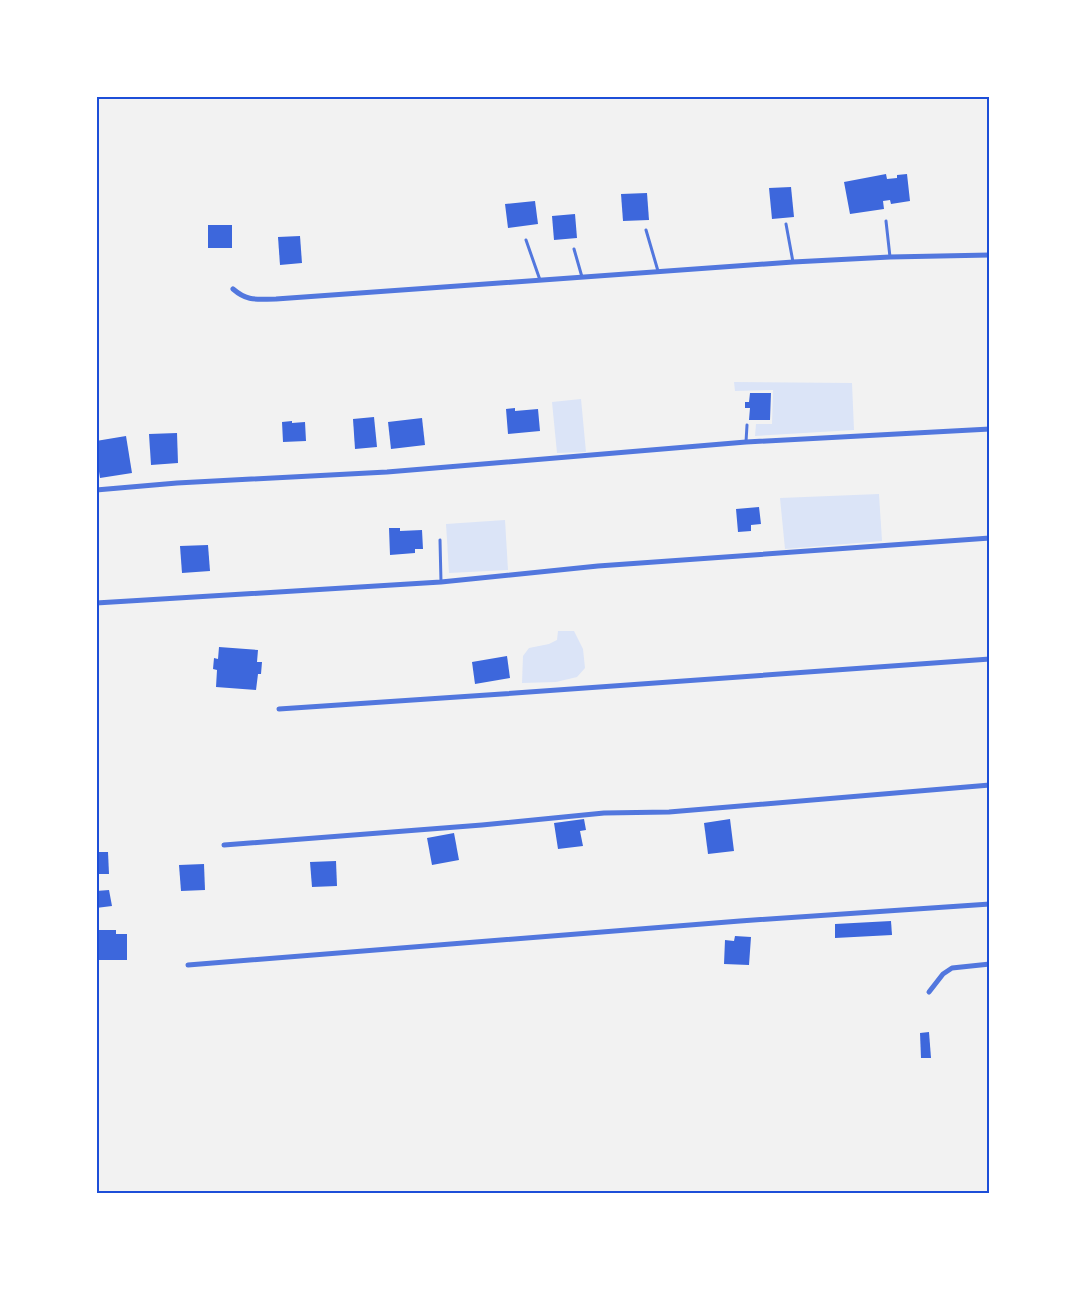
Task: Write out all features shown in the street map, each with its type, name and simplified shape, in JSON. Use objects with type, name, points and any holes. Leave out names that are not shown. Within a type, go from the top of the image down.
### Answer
[{"type":"street","points":[[233,289],[241,296],[252,299],[276,299],[793,262],[990,255]]},
{"type":"street","points":[[96,490],[177,483],[387,472],[746,442],[990,429]]},
{"type":"street","points":[[96,603],[441,582],[597,566],[990,538]]},
{"type":"street","points":[[279,709],[990,658]]},
{"type":"street","points":[[224,844],[482,825],[604,813],[669,812],[990,785]]},
{"type":"street","points":[[188,965],[740,921],[990,904]]},
{"type":"street","points":[[929,992],[943,974],[952,968],[990,964]]},
{"type":"lane","points":[[886,221],[890,257]]},
{"type":"lane","points":[[786,224],[793,262]]},
{"type":"lane","points":[[646,230],[658,271]]},
{"type":"lane","points":[[526,240],[540,280]]},
{"type":"lane","points":[[574,249],[582,277]]},
{"type":"lane","points":[[746,442],[747,425]]},
{"type":"lane","points":[[440,540],[441,582]]},
{"type":"shaded area","points":[[734,382],[852,383],[854,430],[755,436],[756,424],[772,424],[773,390],[735,391]]},
{"type":"shaded area","points":[[581,399],[586,452],[557,453],[552,402]]},
{"type":"shaded area","points":[[879,494],[882,541],[785,549],[780,498]]},
{"type":"shaded area","points":[[505,520],[508,570],[449,573],[446,524]]},
{"type":"shaded area","points":[[558,631],[574,631],[583,649],[585,668],[577,677],[556,682],[522,683],[523,656],[529,648],[557,640]]},
{"type":"building","points":[[886,174],[887,179],[907,174],[910,201],[891,204],[890,200],[883,201],[884,209],[850,214],[844,182]]},
{"type":"building","points":[[791,187],[794,217],[772,219],[769,188]]},
{"type":"building","points":[[647,193],[649,220],[623,221],[621,194]]},
{"type":"building","points":[[535,201],[538,224],[508,228],[505,204]]},
{"type":"building","points":[[575,214],[577,238],[554,240],[552,216]]},
{"type":"building","points":[[208,225],[232,225],[232,248],[208,248]]},
{"type":"building","points":[[300,236],[302,263],[280,265],[278,237]]},
{"type":"building","points":[[750,393],[771,393],[770,420],[749,420],[750,408],[745,408],[745,402],[749,402]]},
{"type":"building","points":[[515,408],[515,411],[538,409],[540,431],[508,434],[506,409]]},
{"type":"building","points":[[374,417],[377,447],[355,449],[353,419]]},
{"type":"building","points":[[422,418],[425,445],[391,449],[388,422]]},
{"type":"building","points":[[292,421],[292,423],[305,422],[306,441],[283,442],[282,422]]},
{"type":"building","points":[[177,433],[178,463],[151,465],[149,434]]},
{"type":"building","points":[[126,436],[132,473],[100,478],[96,441]]},
{"type":"building","points":[[759,507],[761,524],[751,525],[751,531],[738,532],[736,509]]},
{"type":"building","points":[[389,528],[400,528],[400,531],[422,530],[423,549],[415,549],[415,553],[390,555]]},
{"type":"building","points":[[208,545],[210,571],[182,573],[180,546]]},
{"type":"building","points":[[219,647],[258,650],[257,662],[262,662],[256,690],[216,687],[217,670],[213,669],[214,658],[218,659]]},
{"type":"building","points":[[507,656],[510,678],[475,684],[472,662]]},
{"type":"building","points":[[584,819],[586,830],[580,831],[583,846],[558,849],[554,823]]},
{"type":"building","points":[[730,819],[734,851],[708,854],[704,823]]},
{"type":"building","points":[[454,833],[459,860],[432,865],[427,838]]},
{"type":"building","points":[[96,852],[108,852],[109,874],[96,874]]},
{"type":"building","points":[[336,861],[337,886],[312,887],[310,862]]},
{"type":"building","points":[[204,864],[205,890],[181,891],[179,865]]},
{"type":"building","points":[[109,890],[112,906],[96,908],[96,891]]},
{"type":"building","points":[[891,921],[892,935],[835,938],[835,924]]},
{"type":"building","points":[[99,930],[116,930],[116,934],[127,934],[127,960],[99,960]]},
{"type":"building","points":[[735,936],[751,937],[749,965],[724,964],[725,940],[734,941]]},
{"type":"building","points":[[929,1032],[931,1058],[921,1058],[920,1033]]}]
